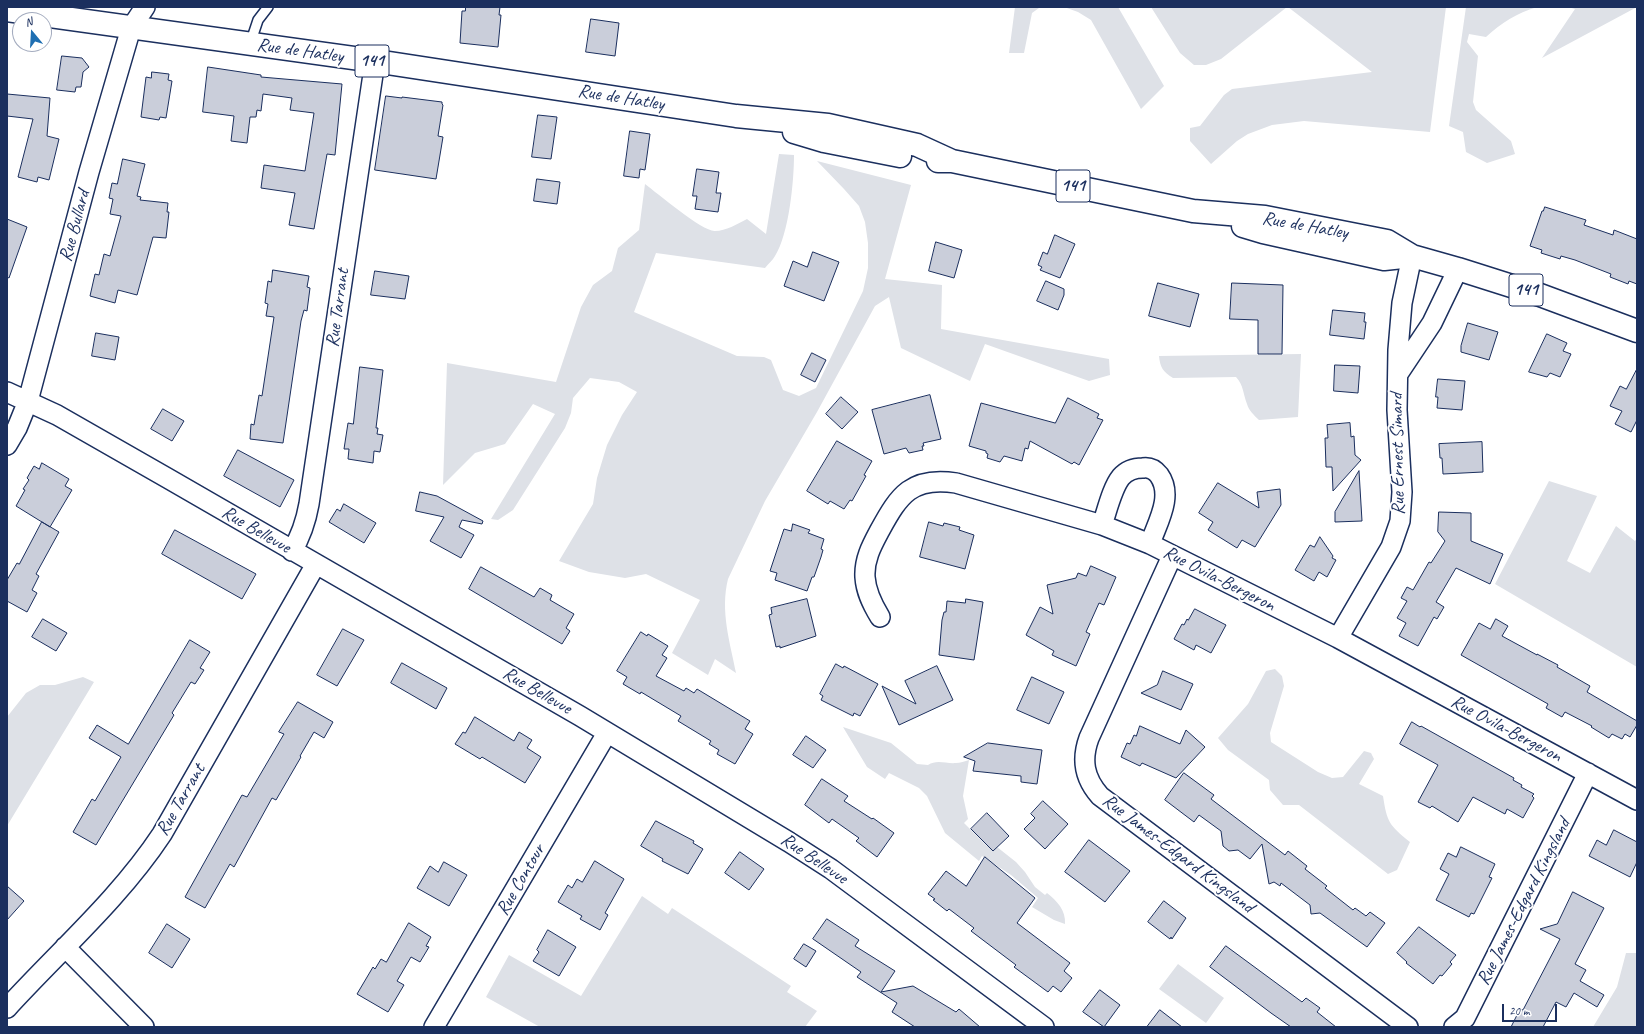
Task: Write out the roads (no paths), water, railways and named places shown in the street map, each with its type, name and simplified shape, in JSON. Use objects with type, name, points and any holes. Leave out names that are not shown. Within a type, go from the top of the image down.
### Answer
[{"type":"main road","name":"Rue de Hatley","points":[[7,10],[375,61],[736,116],[832,142],[914,159],[952,161],[1193,211],[1265,217],[1386,240],[1412,256],[1547,297],[1637,331]]},
{"type":"street","name":"Rue Bullard","points":[[7,445],[17,428],[28,402],[89,172],[131,28],[145,7]]},
{"type":"street","name":"Rue Tarrant","points":[[292,551],[304,526],[309,504],[375,61]]},
{"type":"street","name":"Rue Ernest Simard","points":[[1338,638],[1391,548],[1400,520],[1402,492],[1397,410],[1400,319],[1412,256]]},
{"type":"street","name":"Rue Ernest Simard","points":[[1398,374],[1432,323],[1458,269]]},
{"type":"street","name":"Rue Bellevue","points":[[7,392],[57,415],[316,564],[607,733],[816,859],[1044,1027]]},
{"type":"street","points":[[1102,525],[1117,483],[1122,475],[1130,470],[1147,467],[1156,471],[1162,480],[1166,492],[1166,501],[1150,544]]},
{"type":"street","name":"Rue Ovila-Bergeron","points":[[880,617],[872,604],[867,590],[865,575],[871,546],[898,500],[908,491],[919,485],[944,481],[1102,525],[1150,544],[1338,638],[1637,800]]},
{"type":"street","name":"Rue James-Edgard Kingsland","points":[[1172,556],[1089,738],[1084,758],[1088,779],[1100,796],[1408,1027]]},
{"type":"street","name":"Rue Tarrant","points":[[7,1008],[132,876],[162,834],[316,564]]},
{"type":"street","name":"Rue Contour","points":[[434,1027],[607,733]]},
{"type":"street","name":"Rue James-Edgard Kingsland","points":[[1454,1027],[1466,1018],[1588,773]]},
{"type":"street","points":[[65,947],[144,1027]]},
{"type":"lane","points":[[250,44],[258,20],[268,7]]}]
